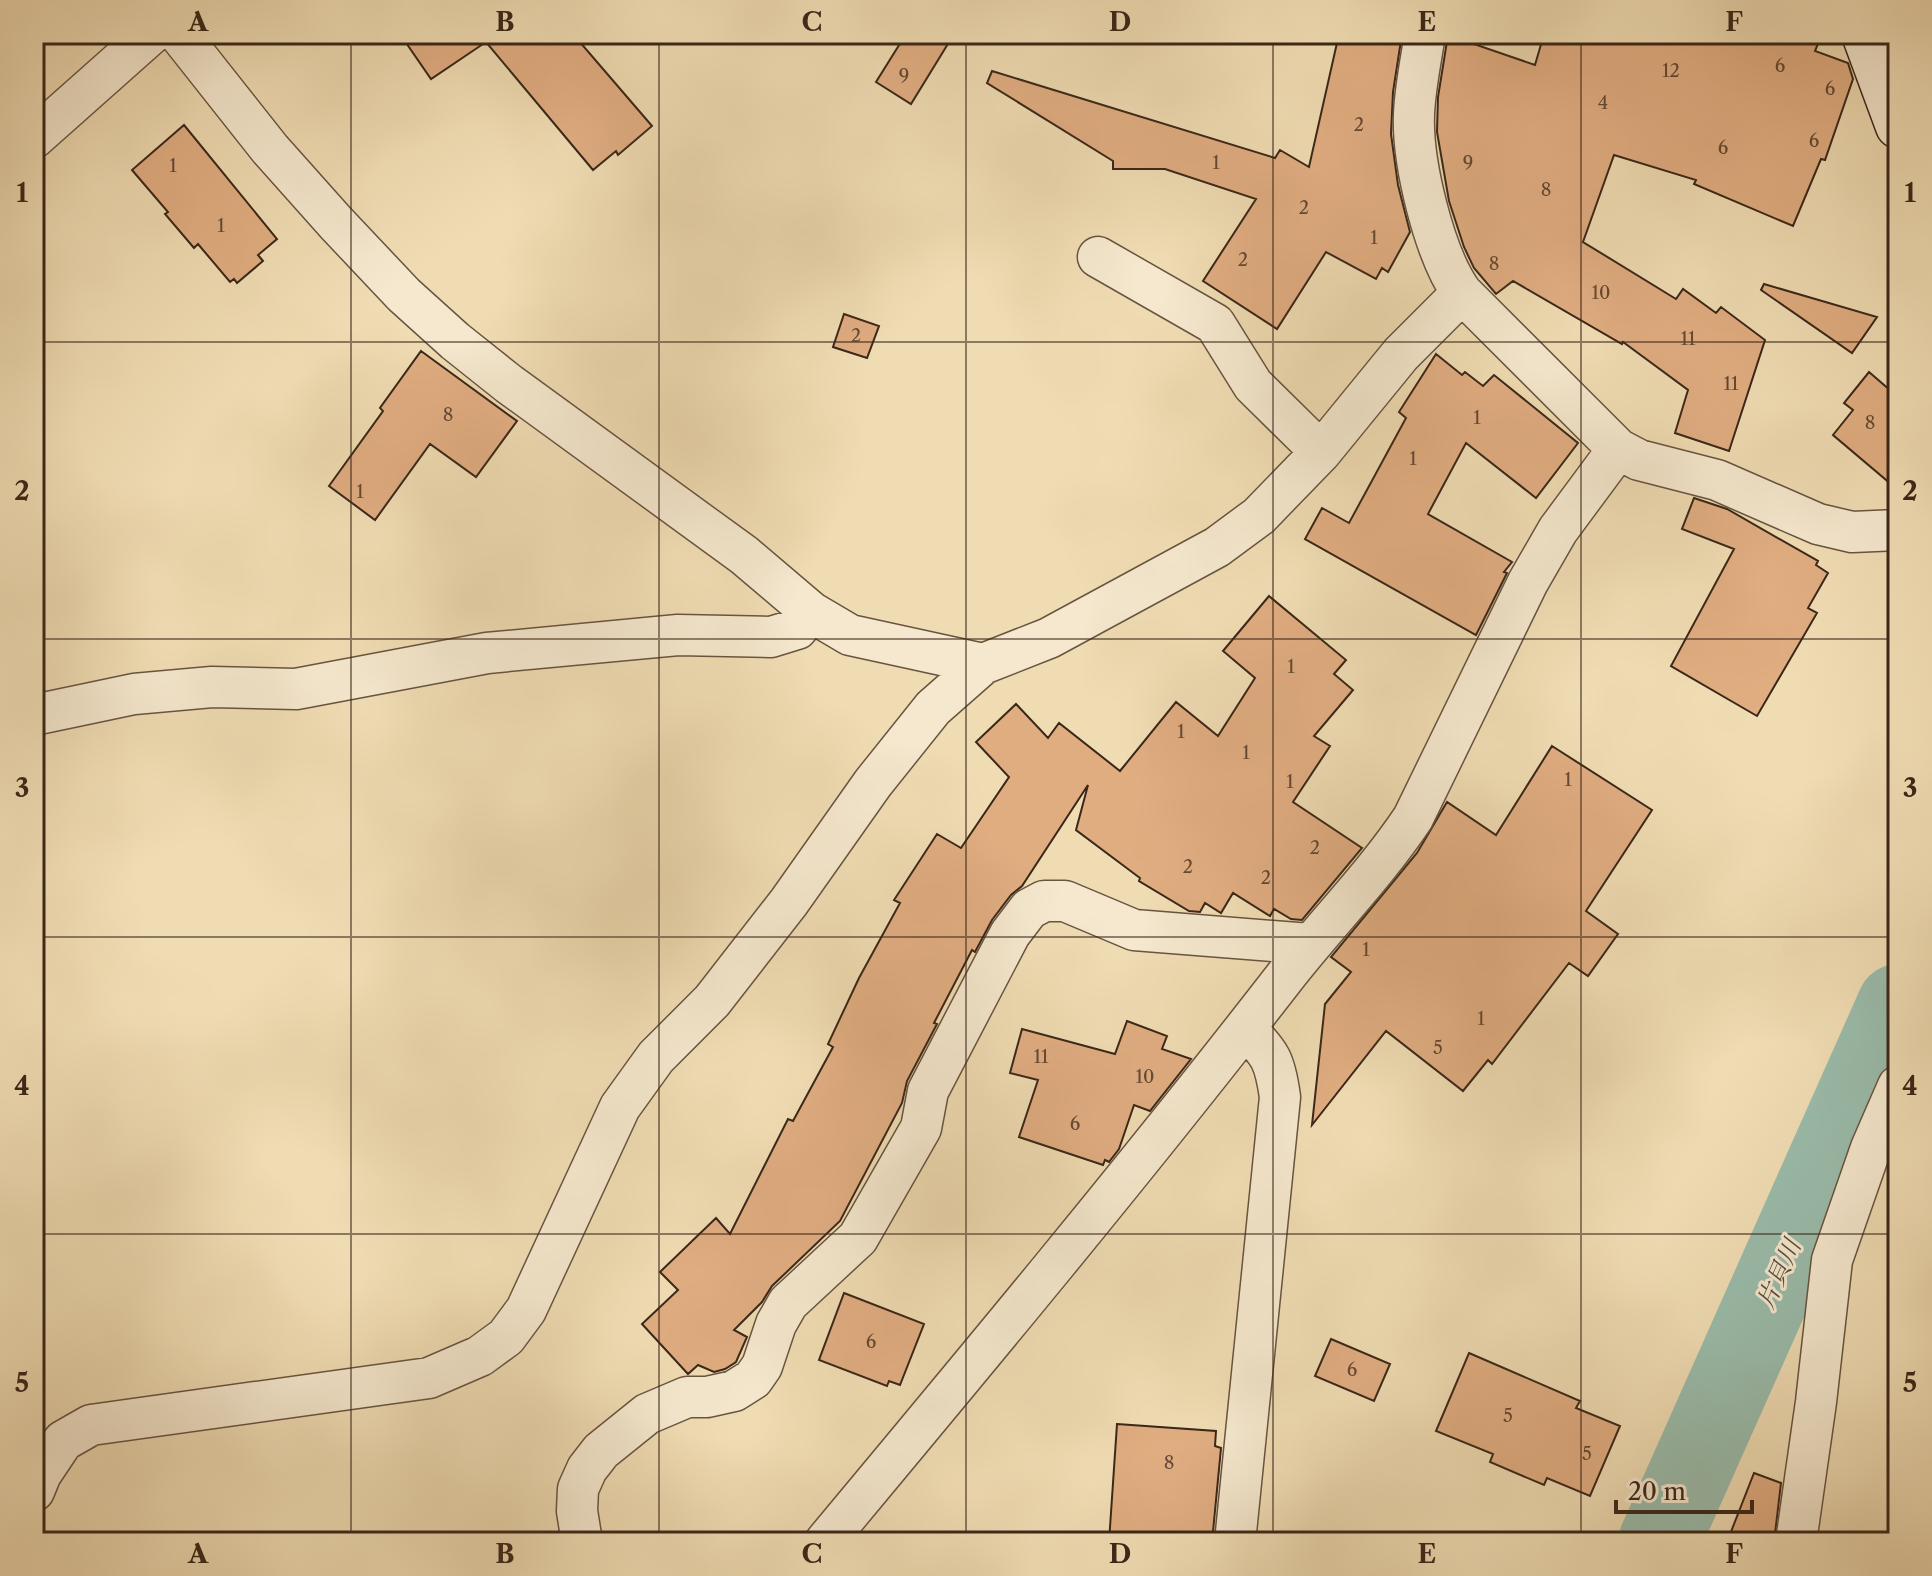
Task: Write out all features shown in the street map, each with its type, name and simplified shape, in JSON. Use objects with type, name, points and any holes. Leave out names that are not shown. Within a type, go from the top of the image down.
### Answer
[{"type":"main road","points":[[1864,34],[1898,126]]},
{"type":"street","points":[[34,138],[151,34]]},
{"type":"street","points":[[179,34],[270,149],[404,295],[521,394],[744,555],[811,612],[850,635],[983,664]]},
{"type":"street","points":[[1425,34],[1414,115],[1420,179],[1451,278],[1462,293],[1618,449],[1639,460],[1717,480],[1818,524],[1852,532],[1898,530]]},
{"type":"street","points":[[1098,257],[1215,324],[1253,385],[1321,452]]},
{"type":"street","points":[[34,1491],[41,1474],[63,1441],[91,1425],[429,1378],[480,1356],[506,1337],[526,1310],[620,1107],[656,1057],[722,989],[789,902],[873,783],[933,708],[983,664],[1049,638],[1217,547],[1259,516],[1321,452],[1401,354],[1462,293]]},
{"type":"street","points":[[825,1542],[1090,1223],[1310,944],[1389,852],[1413,818],[1528,582],[1558,530],[1618,449]]},
{"type":"street","points":[[34,715],[134,694],[212,687],[296,689],[487,653],[678,635],[771,637],[797,629],[811,612]]},
{"type":"street","points":[[582,1542],[577,1511],[578,1489],[587,1469],[601,1451],[647,1414],[687,1397],[707,1397],[734,1391],[753,1379],[762,1366],[776,1324],[788,1303],[858,1238],[921,1128],[928,1091],[1010,934],[1029,909],[1044,901],[1065,901],[1134,930],[1310,944]]},
{"type":"street","points":[[1235,1542],[1280,1097],[1276,1066],[1264,1046],[1245,1028]]},
{"type":"street","points":[[1796,1542],[1832,1260],[1871,1148],[1898,1086]]},
{"type":"building","points":[[400,34],[573,34],[652,126],[618,155],[616,151],[593,170],[486,42],[431,79]]},
{"type":"building","points":[[906,34],[954,34],[911,104],[876,82]]},
{"type":"building","points":[[1339,34],[1402,34],[1393,92],[1391,134],[1398,185],[1410,232],[1388,272],[1382,268],[1376,279],[1326,252],[1277,329],[1203,281],[1256,199],[1165,169],[1113,169],[1113,161],[987,83],[992,71],[1275,158],[1280,150],[1309,167]]},
{"type":"building","points":[[1544,34],[1822,34],[1815,51],[1848,63],[1853,79],[1825,160],[1821,159],[1793,226],[1694,184],[1696,180],[1614,155],[1583,242],[1676,299],[1683,289],[1716,313],[1721,307],[1765,340],[1729,451],[1675,433],[1688,390],[1623,342],[1513,281],[1496,294],[1474,268],[1464,247],[1449,201],[1437,132],[1438,97],[1448,35],[1535,65]]},
{"type":"building","points":[[184,125],[277,239],[258,255],[263,261],[237,283],[234,279],[230,282],[198,244],[194,248],[132,170]]},
{"type":"building","points":[[1764,284],[1877,317],[1852,353],[1761,290]]},
{"type":"building","points":[[844,314],[879,326],[867,358],[833,347]]},
{"type":"building","points":[[421,351],[517,421],[476,477],[430,444],[375,520],[329,486]]},
{"type":"building","points":[[1436,354],[1462,375],[1465,372],[1483,386],[1494,375],[1578,443],[1536,498],[1466,443],[1428,514],[1512,562],[1504,572],[1507,573],[1476,635],[1305,539],[1322,508],[1349,523],[1406,418],[1399,412]]},
{"type":"building","points":[[1869,372],[1898,397],[1898,490],[1833,435],[1853,410],[1844,403]]},
{"type":"building","points":[[1694,498],[1727,509],[1818,561],[1816,565],[1828,573],[1808,608],[1817,613],[1757,716],[1671,666],[1734,549],[1682,529]]},
{"type":"building","points":[[1269,596],[1346,660],[1334,674],[1353,690],[1314,736],[1330,746],[1293,802],[1362,848],[1302,920],[1291,919],[1274,909],[1270,916],[1233,893],[1221,913],[1205,903],[1200,912],[1189,911],[1139,881],[1140,878],[1076,830],[1088,785],[1022,886],[992,920],[975,952],[972,950],[907,1081],[902,1103],[840,1221],[772,1286],[762,1302],[734,1330],[747,1337],[736,1362],[714,1372],[698,1365],[688,1374],[642,1324],[678,1290],[660,1272],[716,1218],[730,1234],[788,1119],[793,1121],[833,1047],[828,1044],[859,978],[900,903],[894,900],[937,834],[961,848],[1009,777],[976,742],[1016,704],[1048,738],[1059,723],[1120,771],[1176,702],[1218,736],[1255,678],[1223,651]]},
{"type":"building","points":[[1552,746],[1652,810],[1586,911],[1618,934],[1588,976],[1569,963],[1492,1064],[1488,1060],[1463,1091],[1386,1031],[1312,1125],[1325,1004],[1351,972],[1331,957],[1417,853],[1447,802],[1496,835]]},
{"type":"building","points":[[1127,1021],[1167,1036],[1162,1049],[1191,1059],[1150,1111],[1134,1105],[1119,1149],[1109,1162],[1105,1160],[1103,1165],[1019,1137],[1038,1080],[1010,1073],[1022,1029],[1115,1054]]},
{"type":"building","points":[[844,1293],[924,1324],[900,1385],[889,1381],[887,1386],[819,1360]]},
{"type":"building","points":[[1331,1339],[1390,1364],[1374,1401],[1315,1376]]},
{"type":"building","points":[[1469,1353],[1580,1401],[1576,1408],[1620,1426],[1590,1496],[1547,1478],[1544,1485],[1490,1462],[1493,1454],[1436,1431]]},
{"type":"building","points":[[1117,1424],[1216,1431],[1215,1446],[1221,1448],[1212,1542],[1109,1542]]},
{"type":"building","points":[[1754,1473],[1781,1483],[1774,1542],[1727,1542]]},
{"type":"waterway","name":"片貝川","points":[[1659,1542],[1898,1005]]}]
